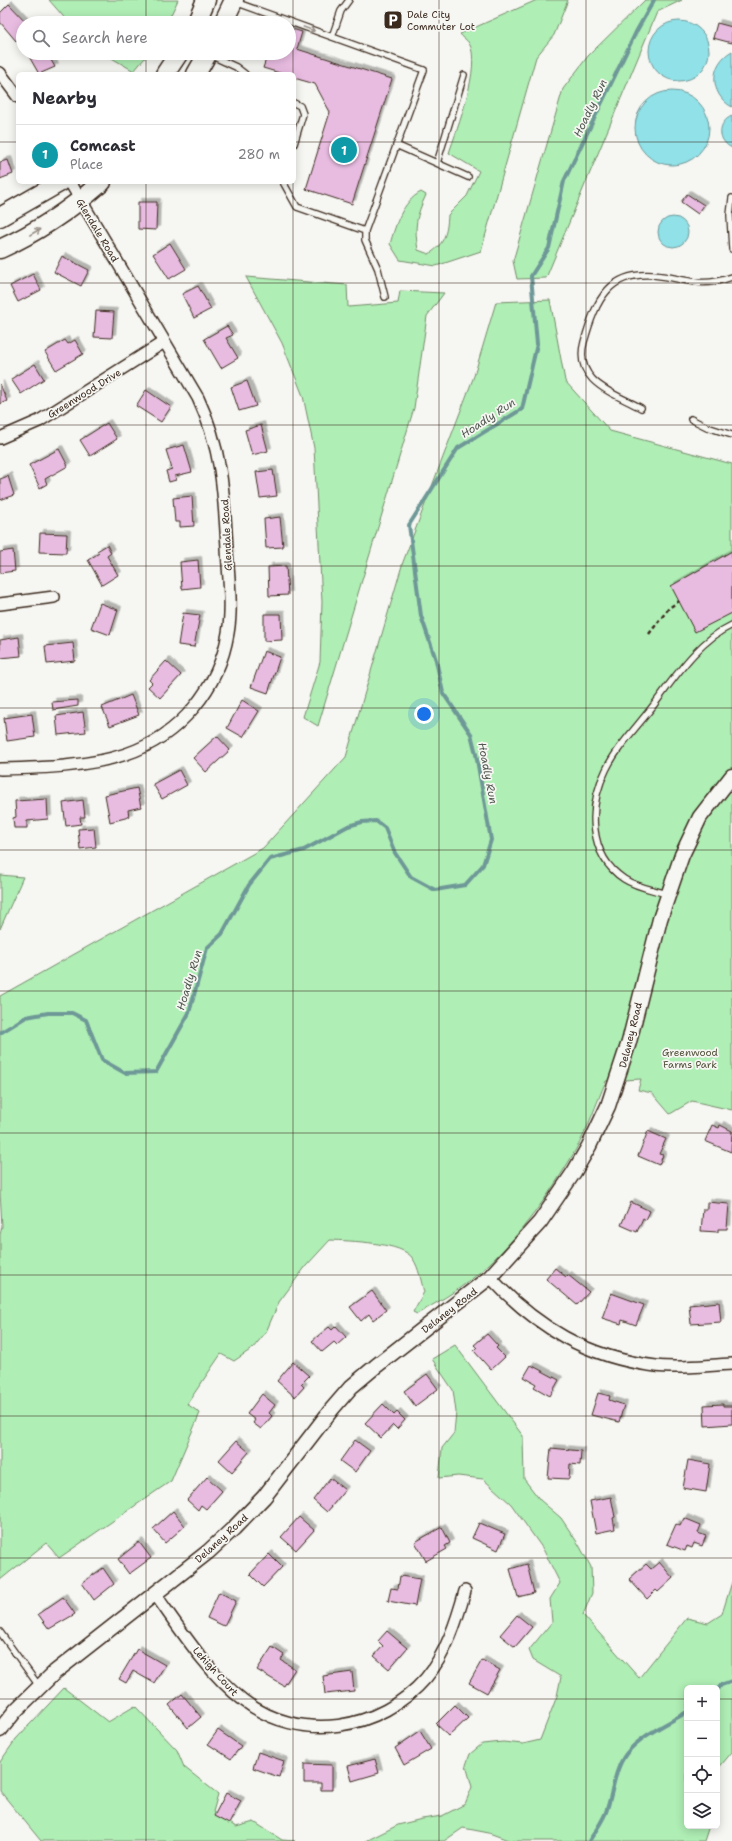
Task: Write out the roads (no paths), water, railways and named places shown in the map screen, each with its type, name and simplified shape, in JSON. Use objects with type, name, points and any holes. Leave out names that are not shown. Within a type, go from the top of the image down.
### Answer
[{"type":"main road","points":[[199,16],[206,0]]},
{"type":"main road","points":[[226,16],[233,1]]},
{"type":"main road","points":[[166,72],[174,60]]},
{"type":"main road","points":[[197,72],[204,60]]},
{"type":"main road","points":[[0,217],[58,184]]},
{"type":"main road","points":[[0,249],[25,238],[50,223],[100,184]]},
{"type":"street","points":[[0,73],[16,94]]},
{"type":"street","name":"Glendale Road","points":[[0,768],[68,765],[110,758],[146,746],[177,725],[192,710],[205,693],[216,675],[225,649],[228,632],[230,609],[223,489],[219,458],[204,412],[71,184]]},
{"type":"street","name":"Greenwood Drive","points":[[0,438],[39,421],[164,342]]},
{"type":"street","points":[[0,604],[54,597]]},
{"type":"street","name":"Delaney Road","points":[[0,1730],[39,1686],[208,1552],[234,1528],[264,1497],[332,1409],[351,1387],[490,1277],[540,1222],[558,1198],[589,1146],[605,1112],[620,1074],[660,919],[682,855],[700,817],[732,776]]},
{"type":"street","points":[[490,1277],[524,1311],[551,1330],[574,1343],[598,1353],[629,1362],[656,1366],[732,1364]]},
{"type":"street","name":"Lehigh Court","points":[[155,1594],[194,1647],[228,1687],[244,1701],[278,1719],[297,1725],[336,1727],[352,1724],[371,1717],[396,1704],[412,1692],[426,1678],[438,1661],[450,1636],[466,1591]]},
{"type":"lane","points":[[332,37],[341,11],[349,0]]},
{"type":"lane","points":[[233,1],[274,16]]},
{"type":"lane","points":[[296,24],[424,70],[365,231],[365,240],[378,269],[385,297]]},
{"type":"lane","points":[[222,60],[242,72]]},
{"type":"lane","points":[[437,163],[464,75]]},
{"type":"lane","points":[[296,104],[300,106],[303,114],[296,137]]},
{"type":"lane","points":[[396,145],[468,177]]},
{"type":"lane","points":[[284,184],[298,207],[365,231]]},
{"type":"lane","points":[[732,198],[730,215],[732,249]]},
{"type":"lane","points":[[641,408],[598,385],[588,377],[583,367],[583,347],[590,321],[602,296],[610,286],[636,274],[661,276],[699,283],[732,277]]},
{"type":"lane","points":[[691,419],[707,428],[732,436]]},
{"type":"lane","points":[[668,894],[625,880],[606,860],[598,846],[595,833],[594,811],[596,796],[606,768],[670,684],[703,644],[711,637],[732,625]]},
{"type":"lane","points":[[0,1632],[39,1686]]},
{"type":"water","points":[[679,21],[696,26],[704,34],[709,51],[704,68],[696,76],[679,81],[662,76],[654,68],[649,51],[654,34],[662,26]]},
{"type":"water","points":[[732,51],[732,107],[719,95],[715,79],[719,63]]},
{"type":"water","points":[[672,91],[693,97],[703,107],[709,128],[703,149],[693,159],[672,165],[651,159],[641,149],[635,128],[641,107],[651,97]]},
{"type":"water","points":[[732,116],[732,148],[727,145],[721,136],[721,127],[727,119]]},
{"type":"water","points":[[673,217],[684,221],[688,232],[684,243],[673,247],[662,243],[658,232],[662,221]]},
{"type":"waterway","name":"Hoadly Run","points":[[0,1033],[26,1017],[48,1013],[72,1013],[86,1020],[102,1060],[125,1073],[156,1072],[189,1013],[207,948],[222,934],[249,885],[270,859],[304,850],[348,826],[362,822],[376,821],[385,828],[395,853],[411,877],[435,890],[465,885],[483,865],[491,840],[476,754],[471,734],[443,693],[436,660],[421,616],[409,525],[458,448],[522,409],[537,344],[531,276],[549,248],[564,181],[636,32],[654,0]]},
{"type":"waterway","points":[[720,1686],[732,1681]]},
{"type":"waterway","points":[[589,1841],[606,1812],[616,1774],[626,1754],[639,1741],[684,1714]]},
{"type":"place","name":"Dale City Commuter Lot","points":[[393,20]]},
{"type":"place","name":"Comcast","points":[[344,150]]},
{"type":"park label","name":"Greenwood Farms Park","points":[[690,1058]]}]
